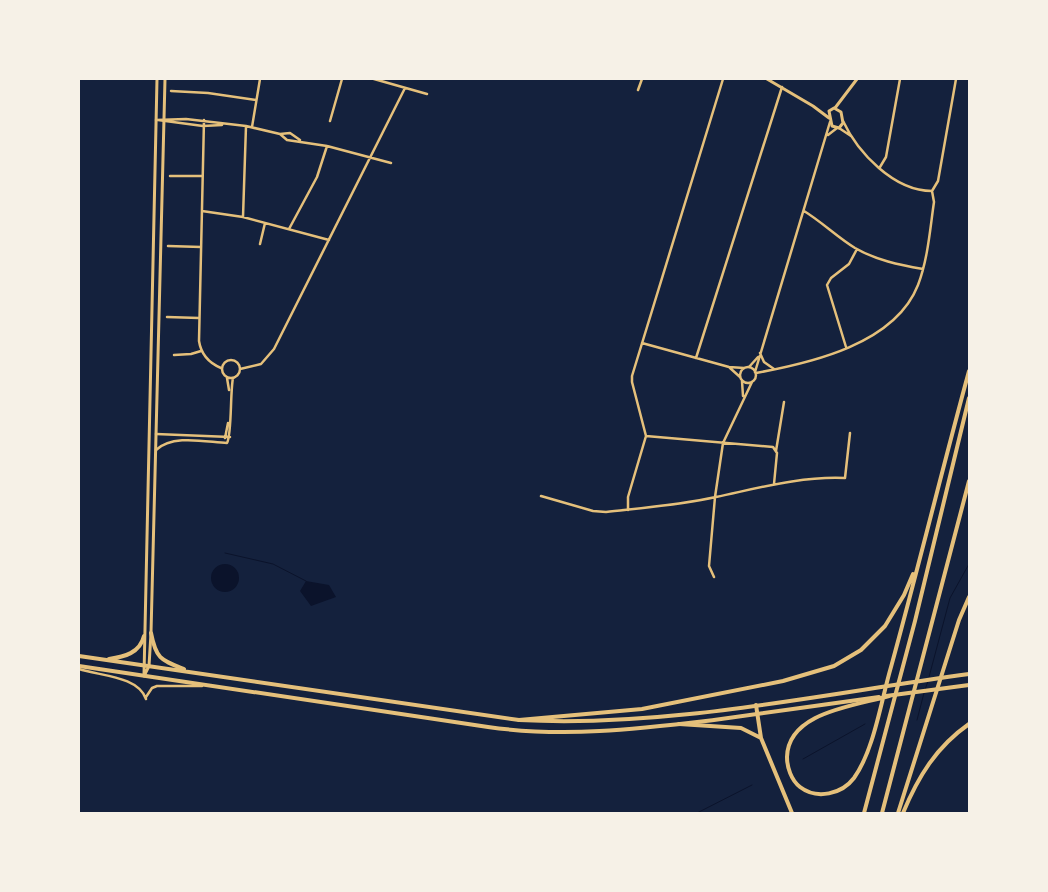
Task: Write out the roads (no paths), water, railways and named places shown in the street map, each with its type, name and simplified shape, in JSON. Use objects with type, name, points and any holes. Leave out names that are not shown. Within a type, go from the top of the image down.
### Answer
[{"type":"main road","points":[[889,696],[850,707],[807,721],[790,740],[788,749],[788,767],[801,788],[816,794],[839,790],[852,780],[862,765],[898,639],[969,371]]},
{"type":"main road","points":[[864,813],[969,398]]},
{"type":"main road","points":[[882,813],[969,482]]},
{"type":"main road","points":[[519,720],[642,709],[783,681],[818,672],[841,663],[861,650],[874,638],[885,626],[904,595],[912,576],[934,502]]},
{"type":"main road","points":[[898,813],[959,620],[969,597]]},
{"type":"main road","points":[[151,633],[154,651],[159,657],[191,672]]},
{"type":"main road","points":[[104,659],[129,654],[141,645],[144,636]]},
{"type":"main road","points":[[79,656],[519,720],[611,721],[756,705],[969,674]]},
{"type":"main road","points":[[79,667],[518,731],[605,732],[756,716],[848,701],[968,685]]},
{"type":"main road","points":[[756,705],[756,716],[761,738],[792,813]]},
{"type":"main road","points":[[679,724],[741,728],[761,738]]},
{"type":"main road","points":[[903,813],[918,780],[932,760],[952,737],[969,724]]},
{"type":"street","points":[[144,676],[157,79]]},
{"type":"street","points":[[144,676],[149,666],[151,633],[165,79]]},
{"type":"street","points":[[252,127],[260,79]]},
{"type":"street","points":[[330,121],[342,79]]},
{"type":"street","points":[[374,79],[427,94]]},
{"type":"street","points":[[638,90],[642,79]]},
{"type":"street","points":[[628,510],[628,497],[646,436],[632,382],[642,343],[723,79]]},
{"type":"street","points":[[767,79],[813,106],[829,118]]},
{"type":"street","points":[[829,112],[844,98],[857,79]]},
{"type":"street","points":[[880,168],[886,157],[900,79]]},
{"type":"street","points":[[749,367],[756,372],[814,361],[847,348],[884,327],[899,315],[914,293],[923,269],[934,202],[932,192],[938,181],[956,79]]},
{"type":"street","points":[[696,358],[782,87]]},
{"type":"street","points":[[240,369],[255,367],[270,355],[405,88]]},
{"type":"street","points":[[171,91],[208,93],[256,100]]},
{"type":"street","points":[[826,139],[842,125],[841,113],[844,98]]},
{"type":"street","points":[[813,106],[829,112]]},
{"type":"street","points":[[835,108],[841,113]]},
{"type":"street","points":[[714,577],[709,566],[715,497],[723,443],[742,400],[756,377],[760,353],[826,139],[830,122],[829,112]]},
{"type":"street","points":[[842,119],[868,158],[880,168],[905,185],[932,192]]},
{"type":"street","points":[[156,120],[204,120],[252,127],[280,134],[290,133],[300,140]]},
{"type":"street","points":[[164,120],[204,126],[226,124]]},
{"type":"street","points":[[204,120],[199,318],[201,350],[212,363],[222,368]]},
{"type":"street","points":[[830,122],[855,141]]},
{"type":"street","points":[[243,217],[246,126]]},
{"type":"street","points":[[280,134],[287,140],[300,140],[391,163]]},
{"type":"street","points":[[289,229],[317,177],[327,146]]},
{"type":"street","points":[[170,176],[202,176]]},
{"type":"street","points":[[202,210],[243,217],[329,240]]},
{"type":"street","points":[[804,211],[857,249],[883,260],[923,269]]},
{"type":"street","points":[[260,244],[265,223]]},
{"type":"street","points":[[168,246],[201,247]]},
{"type":"street","points":[[847,348],[827,285],[831,278],[849,264],[857,249]]},
{"type":"street","points":[[167,317],[199,318]]},
{"type":"street","points":[[642,343],[696,358],[744,368],[749,367],[760,353]]},
{"type":"street","points":[[174,355],[191,354],[201,350]]},
{"type":"street","points":[[760,353],[764,362],[775,369]]},
{"type":"street","points":[[227,378],[237,376],[240,369],[237,363],[231,360],[224,362],[222,368],[222,372],[227,378],[230,394]]},
{"type":"street","points":[[729,366],[745,383],[752,382]]},
{"type":"street","points":[[742,400],[740,378],[744,368]]},
{"type":"street","points":[[227,443],[230,437],[230,394],[233,378]]},
{"type":"street","points":[[774,484],[776,450],[784,402]]},
{"type":"street","points":[[227,443],[225,437],[229,417]]},
{"type":"street","points":[[540,496],[593,511],[628,510],[715,497],[774,484],[822,477],[845,478],[850,433]]},
{"type":"street","points":[[156,434],[230,437]]},
{"type":"street","points":[[646,436],[772,447],[776,450]]},
{"type":"street","points":[[156,450],[162,444],[172,441],[227,443]]},
{"type":"street","points":[[79,667],[134,684],[143,690],[146,699],[152,688],[157,686],[208,686]]},
{"type":"water","points":[[225,564],[235,568],[239,578],[235,588],[225,592],[215,588],[211,578],[215,568]]},
{"type":"water","points":[[306,581],[329,585],[336,597],[311,606],[300,591]]},
{"type":"waterway","points":[[225,553],[273,564],[306,581]]},
{"type":"waterway","points":[[929,677],[950,598],[969,564]]},
{"type":"waterway","points":[[925,690],[928,681]]},
{"type":"waterway","points":[[917,720],[924,693]]},
{"type":"waterway","points":[[803,759],[865,724]]},
{"type":"waterway","points":[[697,813],[752,785]]}]
